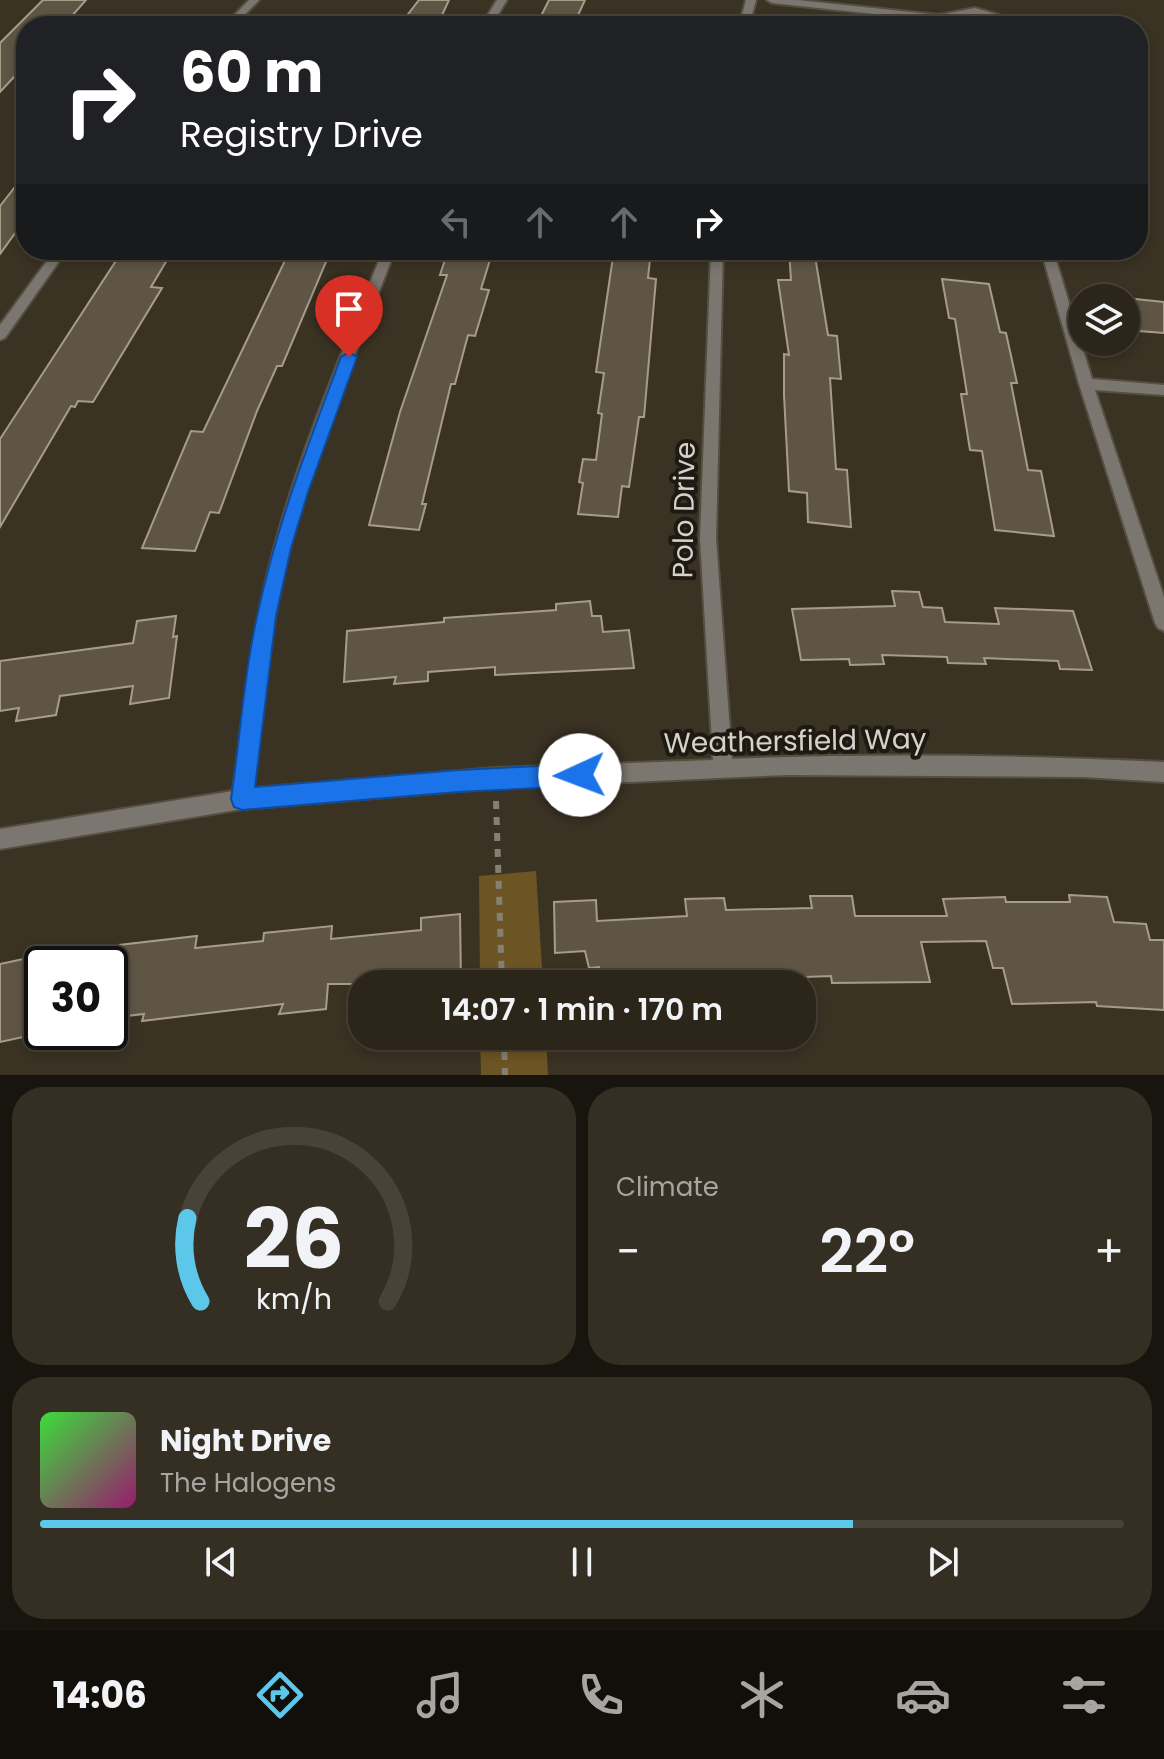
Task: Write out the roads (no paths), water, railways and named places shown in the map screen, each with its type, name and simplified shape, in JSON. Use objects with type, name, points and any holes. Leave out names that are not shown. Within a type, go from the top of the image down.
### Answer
[{"type":"street","points":[[239,16],[254,0]]},
{"type":"street","points":[[772,0],[920,16]]},
{"type":"street","points":[[949,16],[975,11],[992,16]]},
{"type":"street","points":[[0,335],[54,260]]},
{"type":"street","points":[[242,799],[266,616],[282,548],[299,492],[385,260]]},
{"type":"street","name":"Polo Drive","points":[[717,260],[708,536],[710,624],[720,699],[723,770]]},
{"type":"street","points":[[1050,260],[1086,384],[1164,623]]},
{"type":"street","points":[[1086,384],[1164,390]]},
{"type":"street","name":"Weathersfield Way","points":[[0,839],[242,799],[495,778],[787,766],[938,766],[1164,772]]}]
